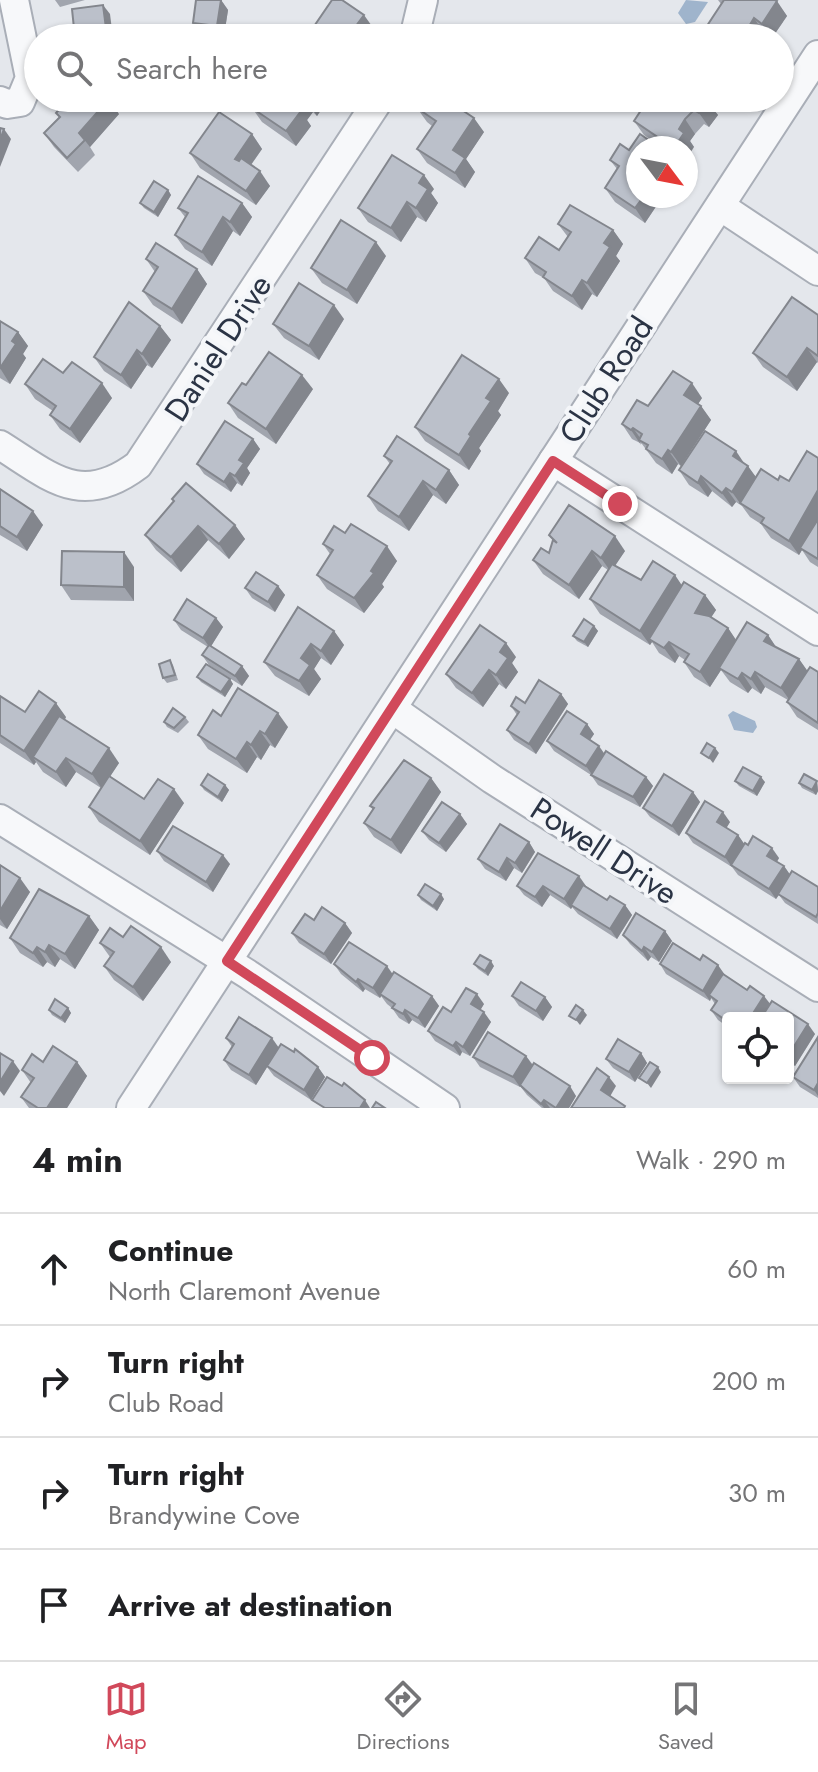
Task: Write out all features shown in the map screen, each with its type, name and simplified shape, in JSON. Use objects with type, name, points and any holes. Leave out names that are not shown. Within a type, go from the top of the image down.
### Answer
[{"type":"street","points":[[14,0],[10,38],[24,66]]},
{"type":"street","points":[[417,24],[423,0]]},
{"type":"street","name":"Club Road","points":[[794,92],[818,55]]},
{"type":"street","points":[[0,101],[7,104],[20,102],[24,92]]},
{"type":"street","name":"Daniel Drive","points":[[0,445],[54,479],[74,486],[101,487],[138,465],[371,112]]},
{"type":"street","name":"Club Road","points":[[131,1108],[394,710],[781,112]]},
{"type":"street","points":[[720,206],[818,271]]},
{"type":"street","points":[[553,461],[818,631]]},
{"type":"street","name":"Powell Drive","points":[[394,710],[492,779],[818,987]]},
{"type":"street","points":[[0,819],[227,961],[445,1108]]},
{"type":"water","points":[[686,0],[708,2],[695,22],[686,24],[678,13]]},
{"type":"water","points":[[733,711],[755,721],[757,727],[753,733],[734,730],[728,715]]},
{"type":"building","points":[[196,0],[221,0],[217,24],[193,23]]},
{"type":"building","points":[[332,0],[342,0],[364,15],[357,24],[316,24]]},
{"type":"building","points":[[724,0],[777,1],[762,24],[754,18],[750,24],[708,24]]},
{"type":"building","points":[[103,5],[105,24],[74,24],[72,9]]},
{"type":"building","points":[[98,112],[79,133],[85,140],[67,158],[44,133],[60,117],[56,113]]},
{"type":"building","points":[[219,112],[252,134],[235,159],[239,161],[241,158],[260,171],[246,191],[190,153]]},
{"type":"building","points":[[258,112],[300,112],[286,131]]},
{"type":"building","points":[[423,112],[465,112],[474,118],[453,150],[465,158],[455,173],[417,149],[436,121]]},
{"type":"building","points":[[640,112],[692,112],[679,129],[684,133],[682,136],[656,136],[634,121]]},
{"type":"building","points":[[620,144],[626,148],[626,202],[605,188],[619,166],[610,160]]},
{"type":"building","points":[[392,155],[424,175],[419,183],[428,189],[416,208],[407,202],[391,228],[358,208]]},
{"type":"building","points":[[198,176],[242,203],[230,222],[223,217],[202,252],[175,235],[188,213],[178,208]]},
{"type":"building","points":[[154,181],[168,190],[154,212],[140,203]]},
{"type":"building","points":[[570,205],[613,230],[604,243],[610,247],[587,283],[582,280],[572,296],[543,277],[546,272],[525,258],[539,237],[559,250],[571,232],[558,224]]},
{"type":"building","points":[[341,220],[376,242],[347,290],[311,268]]},
{"type":"building","points":[[156,243],[197,269],[172,309],[143,291],[158,267],[146,259]]},
{"type":"building","points":[[299,283],[334,305],[309,346],[273,324]]},
{"type":"building","points":[[792,297],[818,315],[818,356],[807,348],[787,377],[753,353]]},
{"type":"building","points":[[129,302],[160,326],[142,354],[137,350],[121,375],[94,357]]},
{"type":"building","points":[[0,321],[18,332],[12,341],[16,344],[0,368]]},
{"type":"building","points":[[269,352],[302,375],[266,429],[228,403],[242,383],[246,385]]},
{"type":"building","points":[[462,355],[499,379],[486,398],[491,401],[459,455],[415,427]]},
{"type":"building","points":[[43,359],[63,373],[72,362],[102,383],[70,429],[50,415],[56,406],[25,384]]},
{"type":"building","points":[[673,371],[692,383],[684,395],[701,406],[671,452],[668,450],[662,459],[646,449],[648,445],[639,440],[642,434],[622,424],[637,400],[648,406]]},
{"type":"building","points":[[225,421],[253,439],[239,460],[244,463],[235,476],[230,473],[224,482],[197,464]]},
{"type":"building","points":[[705,431],[736,451],[733,456],[748,466],[732,492],[726,488],[722,493],[701,476],[698,483],[679,470]]},
{"type":"building","points":[[397,436],[449,470],[436,490],[423,481],[399,517],[368,496],[392,461],[384,456]]},
{"type":"building","points":[[807,451],[818,458],[818,490],[789,541],[761,523],[764,518],[740,503],[761,469],[778,480],[780,476],[789,481]]},
{"type":"building","points":[[186,483],[235,525],[219,544],[198,526],[171,557],[145,535]]},
{"type":"building","points":[[0,489],[33,511],[17,537],[0,526]]},
{"type":"building","points":[[569,505],[615,536],[601,558],[592,551],[569,585],[533,560],[541,548],[549,553],[553,540],[557,543],[549,535]]},
{"type":"building","points":[[818,519],[818,559],[800,548]]},
{"type":"building","points":[[351,524],[387,546],[371,571],[374,573],[354,598],[317,575],[333,550],[323,544],[334,526],[345,533]]},
{"type":"building","points":[[62,551],[124,552],[124,587],[61,585]]},
{"type":"building","points":[[653,561],[675,575],[640,631],[590,599],[612,564],[641,580]]},
{"type":"building","points":[[256,572],[278,586],[268,602],[245,588]]},
{"type":"building","points":[[684,582],[705,595],[695,613],[709,616],[728,628],[700,672],[684,662],[689,654],[669,642],[664,648],[649,639]]},
{"type":"building","points":[[187,599],[216,618],[203,638],[174,620]]},
{"type":"building","points":[[298,607],[334,631],[321,651],[311,644],[301,658],[310,665],[299,681],[264,662]]},
{"type":"building","points":[[584,619],[594,626],[584,642],[573,636]]},
{"type":"building","points":[[747,622],[768,635],[764,641],[799,659],[781,688],[755,672],[751,679],[742,673],[738,679],[719,668]]},
{"type":"building","points":[[480,625],[506,643],[500,652],[508,658],[496,675],[489,670],[472,693],[446,674]]},
{"type":"building","points":[[209,645],[242,666],[235,676],[202,655]]},
{"type":"building","points":[[170,660],[175,675],[163,678],[159,664]]},
{"type":"building","points":[[206,664],[230,679],[221,692],[197,677]]},
{"type":"building","points":[[810,667],[818,672],[818,723],[787,702]]},
{"type":"building","points":[[539,680],[561,694],[529,744],[507,730],[519,712],[511,706],[516,697],[525,703]]},
{"type":"building","points":[[238,688],[278,713],[265,734],[260,731],[251,745],[247,742],[236,759],[198,735],[213,710],[221,716]]},
{"type":"building","points":[[39,691],[56,703],[24,751],[0,735],[0,696],[25,712]]},
{"type":"building","points":[[173,708],[185,717],[174,728],[164,722]]},
{"type":"building","points":[[567,711],[587,724],[581,734],[599,746],[586,766],[547,741]]},
{"type":"building","points":[[59,716],[109,748],[92,774],[66,758],[56,772],[33,757]]},
{"type":"building","points":[[707,743],[715,748],[709,758],[701,753]]},
{"type":"building","points":[[606,751],[646,777],[633,797],[591,775]]},
{"type":"building","points":[[404,760],[431,778],[391,840],[364,823],[374,808],[370,806]]},
{"type":"building","points":[[743,767],[761,777],[753,791],[735,781]]},
{"type":"building","points":[[208,774],[225,785],[218,797],[201,785]]},
{"type":"building","points":[[664,774],[693,792],[672,826],[643,808]]},
{"type":"building","points":[[804,774],[817,781],[812,790],[799,783]]},
{"type":"building","points":[[109,776],[144,799],[158,779],[174,789],[140,841],[89,807]]},
{"type":"building","points":[[705,801],[723,812],[717,822],[738,835],[725,857],[686,833]]},
{"type":"building","points":[[442,802],[460,814],[439,843],[422,831]]},
{"type":"building","points":[[500,824],[529,842],[515,863],[507,858],[499,872],[478,859]]},
{"type":"building","points":[[173,826],[223,855],[206,882],[157,851]]},
{"type":"building","points":[[753,836],[772,848],[767,856],[784,866],[769,889],[731,865]]},
{"type":"building","points":[[538,853],[579,876],[564,899],[543,886],[535,897],[517,886]]},
{"type":"building","points":[[0,865],[20,878],[0,911]]},
{"type":"building","points":[[792,871],[818,887],[816,917],[778,894]]},
{"type":"building","points":[[425,884],[441,894],[433,906],[418,895]]},
{"type":"building","points":[[583,885],[607,900],[610,896],[625,905],[610,929],[571,905]]},
{"type":"building","points":[[39,889],[89,916],[65,954],[49,945],[45,952],[37,947],[33,953],[10,938]]},
{"type":"building","points":[[322,907],[345,923],[324,954],[292,933],[305,914],[314,920]]},
{"type":"building","points":[[636,913],[665,931],[652,952],[644,947],[642,951],[623,935]]},
{"type":"building","points":[[131,926],[161,947],[133,987],[104,966],[114,952],[100,943],[110,928],[123,937]]},
{"type":"building","points":[[349,942],[387,966],[373,988],[358,979],[356,982],[334,964]]},
{"type":"building","points":[[673,943],[700,960],[703,955],[718,965],[703,991],[660,964]]},
{"type":"building","points":[[480,955],[491,961],[485,971],[474,964]]},
{"type":"building","points":[[394,972],[432,996],[418,1018],[405,1010],[403,1014],[392,1008],[395,1004],[380,994]]},
{"type":"building","points":[[723,974],[747,990],[750,986],[764,996],[754,1012],[722,1012],[722,1018],[711,1010],[717,1001],[709,995]]},
{"type":"building","points":[[521,982],[545,997],[536,1011],[512,996]]},
{"type":"building","points":[[466,988],[477,994],[471,1004],[484,1012],[463,1047],[456,1042],[453,1046],[428,1031],[443,1007],[451,1012]]},
{"type":"building","points":[[55,999],[68,1008],[61,1018],[49,1010]]},
{"type":"building","points":[[772,1001],[789,1012],[765,1012]]},
{"type":"building","points":[[576,1005],[583,1010],[576,1020],[569,1016]]},
{"type":"building","points":[[794,1015],[808,1024],[794,1046]]},
{"type":"building","points":[[239,1017],[272,1038],[249,1075],[224,1060],[234,1044],[226,1038]]},
{"type":"building","points":[[488,1032],[526,1056],[513,1077],[473,1057]]},
{"type":"building","points":[[818,1037],[818,1083],[814,1090],[794,1075]]},
{"type":"building","points":[[618,1039],[641,1053],[629,1072],[606,1059]]},
{"type":"building","points":[[281,1044],[294,1052],[295,1049],[318,1067],[304,1090],[267,1066]]},
{"type":"building","points":[[53,1046],[77,1062],[47,1108],[38,1108],[21,1097],[34,1078],[22,1070],[32,1054],[43,1062]]},
{"type":"building","points":[[0,1053],[13,1061],[0,1082]]},
{"type":"building","points":[[650,1062],[658,1067],[647,1083],[639,1078]]},
{"type":"building","points":[[534,1063],[570,1086],[556,1108],[544,1100],[541,1104],[520,1085]]},
{"type":"building","points":[[597,1068],[609,1077],[601,1090],[624,1108],[571,1108]]},
{"type":"building","points":[[327,1077],[342,1086],[344,1083],[365,1100],[360,1108],[325,1108],[312,1100]]},
{"type":"route","points":[[372,1058],[227,961],[394,710],[553,461],[620,504]]}]
